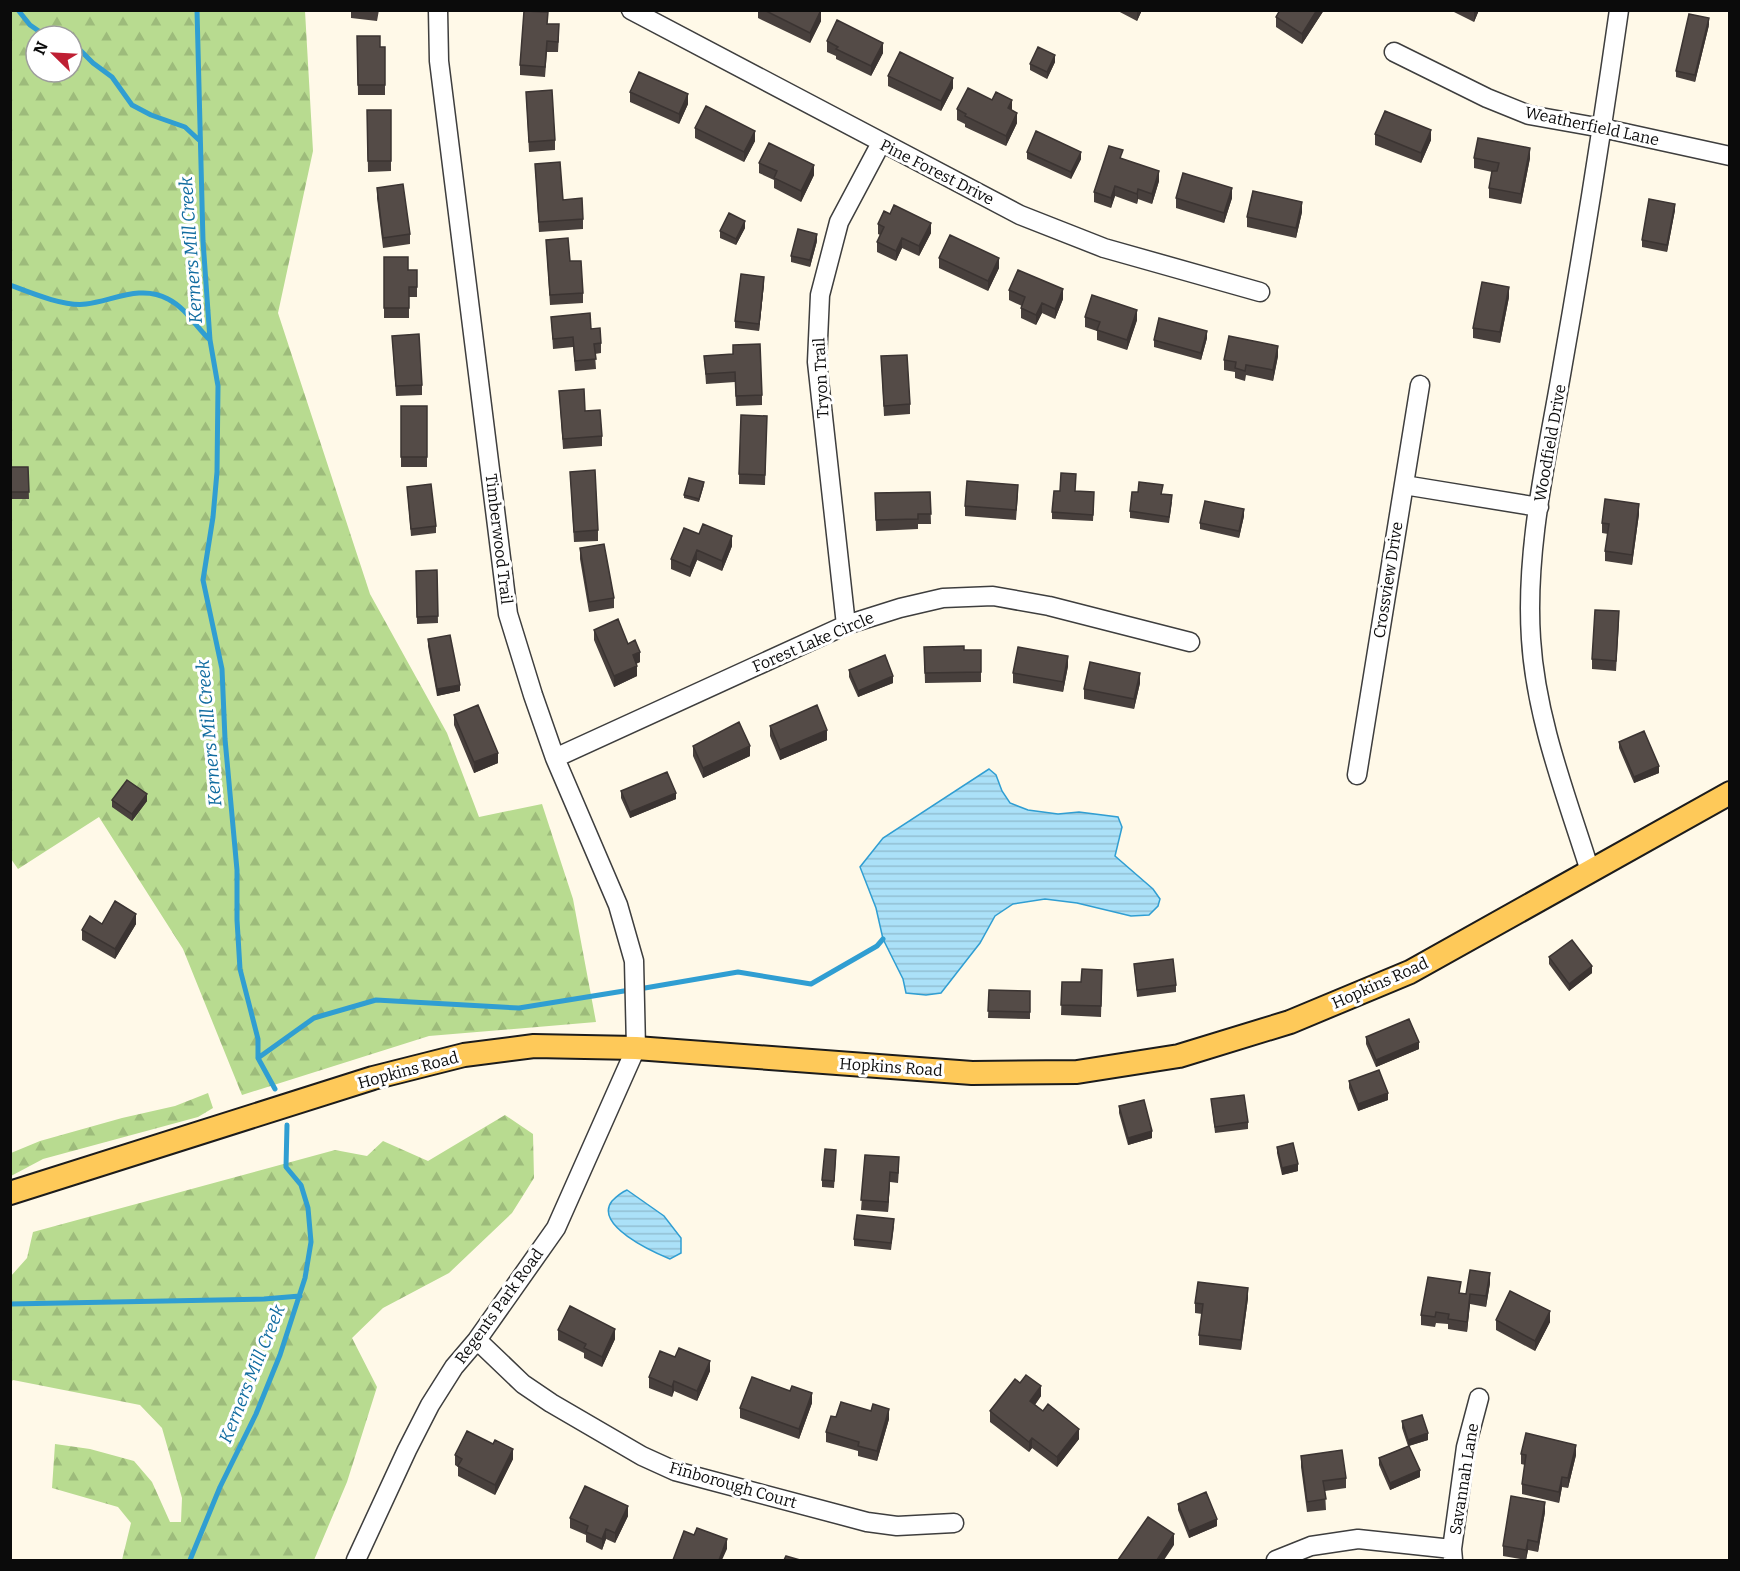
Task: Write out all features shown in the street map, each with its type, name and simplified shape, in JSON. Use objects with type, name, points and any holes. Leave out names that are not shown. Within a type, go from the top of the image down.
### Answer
[{"type":"main road","name":"Hopkins Road","points":[[10,1193],[373,1078],[464,1055],[534,1046],[636,1048],[972,1073],[1077,1072],[1179,1056],[1290,1023],[1410,972],[1730,793]]},
{"type":"street","name":"Timberwood Trail","points":[[438,10],[439,61],[508,614],[555,758],[618,905],[634,961],[636,1048]]},
{"type":"street","name":"Pine Forest Drive","points":[[631,10],[1020,215],[1104,248],[1260,292]]},
{"type":"street","name":"Woodfield Drive","points":[[1590,871],[1542,716],[1534,675],[1531,584],[1539,507],[1602,128],[1619,10]]},
{"type":"street","name":"Weatherfield Lane","points":[[1394,52],[1487,98],[1530,115],[1730,156]]},
{"type":"street","name":"Tryon Trail","points":[[846,625],[817,362],[820,295],[839,222],[881,143]]},
{"type":"street","name":"Crossview Drive","points":[[1357,775],[1420,385]]},
{"type":"street","points":[[1404,485],[1539,507]]},
{"type":"street","name":"Forest Lake Circle","points":[[555,758],[846,625],[900,608],[943,598],[993,596],[1049,606],[1190,642]]},
{"type":"street","name":"Regents Park Road","points":[[356,1560],[430,1405],[454,1367],[477,1340],[556,1228],[636,1048]]},
{"type":"street","name":"Finborough Court","points":[[477,1340],[523,1384],[551,1403],[642,1456],[675,1470],[867,1522],[897,1526],[954,1523]]},
{"type":"street","name":"Savannah Lane","points":[[1453,1555],[1466,1447],[1479,1398]]},
{"type":"street","points":[[1275,1560],[1311,1546],[1358,1539],[1453,1555]]},
{"type":"green space","points":[[10,11],[305,11],[313,151],[278,313],[370,594],[447,733],[479,817],[542,804],[573,899],[596,1022],[429,1036],[242,1095],[183,949],[99,817],[18,869],[11,859]]},
{"type":"green space","points":[[208,1093],[213,1108],[198,1117],[43,1159],[11,1176],[11,1153],[40,1141],[175,1106]]},
{"type":"green space","points":[[505,1115],[533,1134],[534,1178],[512,1213],[449,1273],[383,1308],[352,1338],[377,1387],[347,1482],[314,1560],[122,1560],[131,1523],[118,1507],[52,1488],[55,1444],[90,1449],[134,1461],[152,1482],[170,1522],[181,1522],[182,1498],[162,1428],[140,1405],[13,1380],[11,1382],[11,1276],[27,1258],[33,1232],[335,1150],[367,1156],[383,1141],[428,1161]]},
{"type":"water","points":[[989,769],[996,775],[1010,803],[1028,810],[1058,814],[1079,812],[1118,817],[1122,827],[1115,856],[1153,889],[1160,899],[1158,906],[1149,915],[1131,916],[1077,903],[1045,899],[1013,904],[995,916],[980,943],[941,993],[926,995],[906,993],[903,979],[883,939],[876,908],[860,867],[883,838]]},
{"type":"water","points":[[627,1190],[664,1216],[681,1238],[681,1253],[670,1259],[639,1244],[618,1228],[608,1210],[612,1201]]},
{"type":"building","points":[[764,10],[821,10],[810,33]]},
{"type":"building","points":[[1280,10],[1317,10],[1302,34],[1276,17]]},
{"type":"building","points":[[524,11],[548,12],[547,24],[559,24],[558,42],[547,41],[545,67],[520,65]]},
{"type":"building","points":[[1689,14],[1709,18],[1695,75],[1676,71]]},
{"type":"building","points":[[837,20],[883,43],[871,66],[836,49],[838,47],[827,41]]},
{"type":"building","points":[[357,36],[380,36],[380,47],[385,47],[385,85],[358,85]]},
{"type":"building","points":[[1038,47],[1055,55],[1047,72],[1030,64]]},
{"type":"building","points":[[900,52],[953,78],[941,101],[888,76]]},
{"type":"building","points":[[639,72],[688,94],[679,114],[630,92]]},
{"type":"building","points":[[968,88],[992,100],[996,92],[1012,100],[1008,108],[1017,113],[1006,136],[965,116],[966,114],[957,109]]},
{"type":"building","points":[[552,90],[555,140],[529,142],[526,92]]},
{"type":"building","points":[[706,106],[755,131],[744,152],[695,128]]},
{"type":"building","points":[[367,110],[391,110],[391,161],[368,161]]},
{"type":"building","points":[[1385,111],[1431,130],[1421,153],[1375,134]]},
{"type":"building","points":[[1036,131],[1081,152],[1071,172],[1027,152]]},
{"type":"building","points":[[1478,138],[1530,148],[1521,194],[1489,188],[1492,171],[1497,171],[1499,163],[1474,158]]},
{"type":"building","points":[[769,143],[814,165],[801,191],[774,178],[777,171],[759,163]]},
{"type":"building","points":[[1109,146],[1123,150],[1120,158],[1159,171],[1152,194],[1138,189],[1137,194],[1115,186],[1111,198],[1094,192]]},
{"type":"building","points":[[560,162],[563,200],[582,198],[583,219],[539,222],[535,164]]},
{"type":"building","points":[[1183,173],[1232,188],[1224,213],[1176,198]]},
{"type":"building","points":[[403,184],[410,234],[383,238],[377,188]]},
{"type":"building","points":[[1253,191],[1302,202],[1296,228],[1247,217]]},
{"type":"building","points":[[1649,199],[1675,204],[1667,245],[1642,240]]},
{"type":"building","points":[[894,205],[931,223],[919,246],[902,238],[896,251],[877,242],[884,227],[878,224],[884,211],[890,214]]},
{"type":"building","points":[[729,213],[745,221],[736,239],[720,231]]},
{"type":"building","points":[[798,229],[817,234],[810,260],[791,256]]},
{"type":"building","points":[[950,235],[999,258],[988,281],[939,258]]},
{"type":"building","points":[[568,238],[570,261],[581,261],[583,293],[550,295],[546,240]]},
{"type":"building","points":[[384,257],[408,257],[408,270],[417,270],[417,287],[409,287],[409,308],[384,308]]},
{"type":"building","points":[[1018,270],[1063,289],[1055,309],[1042,303],[1036,315],[1021,308],[1025,297],[1009,290]]},
{"type":"building","points":[[741,274],[764,277],[759,324],[735,321]]},
{"type":"building","points":[[1482,282],[1509,287],[1500,332],[1473,328]]},
{"type":"building","points":[[1092,295],[1137,310],[1127,340],[1097,330],[1100,322],[1085,317]]},
{"type":"building","points":[[590,313],[591,329],[600,328],[601,343],[594,344],[596,359],[575,361],[573,337],[553,339],[551,317]]},
{"type":"building","points":[[1159,318],[1207,331],[1201,353],[1154,340]]},
{"type":"building","points":[[419,334],[422,385],[396,386],[392,336]]},
{"type":"building","points":[[1229,336],[1278,346],[1273,370],[1246,365],[1245,371],[1235,368],[1236,362],[1224,360]]},
{"type":"building","points":[[760,344],[762,395],[736,396],[735,372],[706,374],[704,356],[733,354],[733,345]]},
{"type":"building","points":[[907,355],[910,404],[884,406],[881,356]]},
{"type":"building","points":[[584,389],[585,411],[600,410],[602,436],[563,439],[559,391]]},
{"type":"building","points":[[401,406],[427,406],[427,457],[401,457]]},
{"type":"building","points":[[741,415],[767,416],[765,475],[739,474]]},
{"type":"building","points":[[10,467],[28,467],[29,492],[10,492]]},
{"type":"building","points":[[595,470],[598,530],[574,532],[570,472]]},
{"type":"building","points":[[1061,473],[1076,474],[1075,491],[1094,492],[1093,515],[1052,512],[1054,491],[1060,491]]},
{"type":"building","points":[[689,478],[704,482],[699,499],[684,495]]},
{"type":"building","points":[[967,481],[1018,485],[1016,510],[965,506]]},
{"type":"building","points":[[1139,482],[1163,485],[1161,494],[1172,495],[1169,517],[1130,511],[1132,492],[1138,492]]},
{"type":"building","points":[[431,484],[436,526],[411,529],[407,487]]},
{"type":"building","points":[[930,492],[931,514],[918,514],[918,519],[876,520],[875,493]]},
{"type":"building","points":[[1605,499],[1639,504],[1632,555],[1605,551],[1609,524],[1602,523]]},
{"type":"building","points":[[1205,501],[1244,509],[1239,531],[1200,523]]},
{"type":"building","points":[[703,524],[732,536],[722,561],[697,550],[690,567],[671,559],[684,528],[699,534]]},
{"type":"building","points":[[604,544],[614,598],[589,602],[580,548]]},
{"type":"building","points":[[437,570],[438,616],[417,617],[416,571]]},
{"type":"building","points":[[1595,610],[1619,611],[1616,661],[1592,659]]},
{"type":"building","points":[[618,619],[628,644],[635,640],[640,652],[633,655],[637,666],[614,676],[594,630]]},
{"type":"building","points":[[450,635],[460,685],[437,689],[428,639]]},
{"type":"building","points":[[964,646],[964,650],[981,650],[981,672],[925,673],[924,647]]},
{"type":"building","points":[[1018,647],[1068,656],[1063,682],[1013,673]]},
{"type":"building","points":[[885,655],[893,676],[858,691],[849,670]]},
{"type":"building","points":[[1090,662],[1140,673],[1134,699],[1084,689]]},
{"type":"building","points":[[478,705],[498,753],[474,762],[454,715]]},
{"type":"building","points":[[817,705],[827,730],[780,750],[770,726]]},
{"type":"building","points":[[739,722],[750,746],[703,768],[693,746]]},
{"type":"building","points":[[1644,731],[1659,766],[1634,777],[1619,742]]},
{"type":"building","points":[[667,772],[676,793],[630,812],[621,791]]},
{"type":"building","points":[[127,780],[147,794],[132,814],[112,800]]},
{"type":"building","points":[[115,901],[136,914],[115,949],[82,930],[90,916],[102,924]]},
{"type":"building","points":[[1572,940],[1592,966],[1569,984],[1549,957]]},
{"type":"building","points":[[1173,959],[1176,985],[1137,990],[1134,964]]},
{"type":"building","points":[[1082,969],[1102,970],[1101,1006],[1061,1005],[1062,982],[1081,982]]},
{"type":"building","points":[[989,990],[1030,991],[1030,1012],[988,1011]]},
{"type":"building","points":[[1409,1019],[1419,1042],[1376,1060],[1366,1037]]},
{"type":"building","points":[[1379,1070],[1388,1093],[1358,1104],[1349,1081]]},
{"type":"building","points":[[1244,1095],[1248,1122],[1215,1127],[1211,1099]]},
{"type":"building","points":[[1144,1100],[1152,1131],[1128,1138],[1119,1106]]},
{"type":"building","points":[[1293,1143],[1298,1164],[1282,1168],[1277,1147]]},
{"type":"building","points":[[825,1149],[836,1150],[834,1181],[822,1180]]},
{"type":"building","points":[[865,1155],[899,1157],[898,1173],[890,1172],[888,1202],[861,1200]]},
{"type":"building","points":[[857,1215],[894,1219],[891,1243],[854,1239]]},
{"type":"building","points":[[1470,1270],[1490,1273],[1486,1296],[1470,1294],[1467,1322],[1448,1319],[1449,1314],[1436,1312],[1435,1317],[1421,1315],[1428,1277],[1461,1282],[1459,1293],[1466,1294]]},
{"type":"building","points":[[1198,1282],[1248,1288],[1241,1340],[1199,1335],[1203,1304],[1195,1303]]},
{"type":"building","points":[[1510,1291],[1550,1311],[1535,1341],[1496,1320]]},
{"type":"building","points":[[570,1306],[615,1329],[602,1357],[584,1348],[586,1344],[558,1330]]},
{"type":"building","points":[[679,1348],[710,1361],[697,1391],[674,1381],[672,1387],[649,1377],[660,1351],[675,1357]]},
{"type":"building","points":[[1026,1375],[1041,1386],[1030,1401],[1043,1411],[1048,1404],[1079,1429],[1057,1457],[1032,1438],[1029,1442],[990,1411],[1015,1379],[1020,1383]]},
{"type":"building","points":[[752,1377],[790,1391],[792,1386],[812,1393],[799,1429],[740,1408]]},
{"type":"building","points":[[841,1402],[871,1411],[873,1404],[889,1409],[877,1451],[858,1446],[859,1442],[826,1432],[831,1416],[836,1417]]},
{"type":"building","points":[[1422,1415],[1428,1433],[1408,1440],[1402,1421]]},
{"type":"building","points":[[467,1431],[493,1444],[495,1440],[513,1449],[495,1485],[458,1466],[462,1459],[455,1455]]},
{"type":"building","points":[[1526,1433],[1576,1445],[1568,1478],[1562,1477],[1559,1492],[1522,1484],[1526,1455],[1521,1454]]},
{"type":"building","points":[[1409,1446],[1420,1470],[1390,1483],[1379,1458]]},
{"type":"building","points":[[1342,1450],[1346,1478],[1323,1481],[1326,1499],[1307,1502],[1301,1456]]},
{"type":"building","points":[[585,1486],[628,1506],[615,1533],[606,1529],[602,1539],[586,1532],[588,1526],[570,1518]]},
{"type":"building","points":[[1206,1492],[1217,1519],[1189,1531],[1178,1504]]},
{"type":"building","points":[[1511,1496],[1545,1502],[1538,1542],[1528,1540],[1526,1550],[1503,1546]]},
{"type":"building","points":[[1148,1517],[1174,1534],[1157,1560],[1118,1560]]},
{"type":"building","points":[[697,1528],[727,1539],[719,1560],[673,1560],[684,1531],[694,1535]]},
{"type":"building","points":[[786,1556],[800,1560],[784,1560]]},
{"type":"waterway","points":[[18,10],[29,24]]},
{"type":"waterway","name":"Kerners Mill Creek","points":[[197,10],[203,241],[210,340],[218,386],[217,472],[213,517],[203,580],[222,669],[225,739],[237,870],[240,969],[258,1039],[258,1058],[275,1089]]},
{"type":"waterway","points":[[84,54],[112,77],[132,105],[151,115],[185,127],[199,140]]},
{"type":"waterway","points":[[10,285],[48,299],[78,304],[137,293],[158,295],[186,312],[210,340]]},
{"type":"waterway","points":[[639,989],[738,972],[811,984],[877,946],[883,939]]},
{"type":"waterway","points":[[258,1058],[314,1018],[376,1000],[519,1008],[630,990]]},
{"type":"waterway","name":"Kerners Mill Creek","points":[[190,1560],[220,1487],[256,1414],[280,1355],[305,1278],[311,1242],[308,1208],[301,1185],[286,1167],[287,1125]]},
{"type":"waterway","points":[[10,1304],[264,1299],[300,1296]]}]
